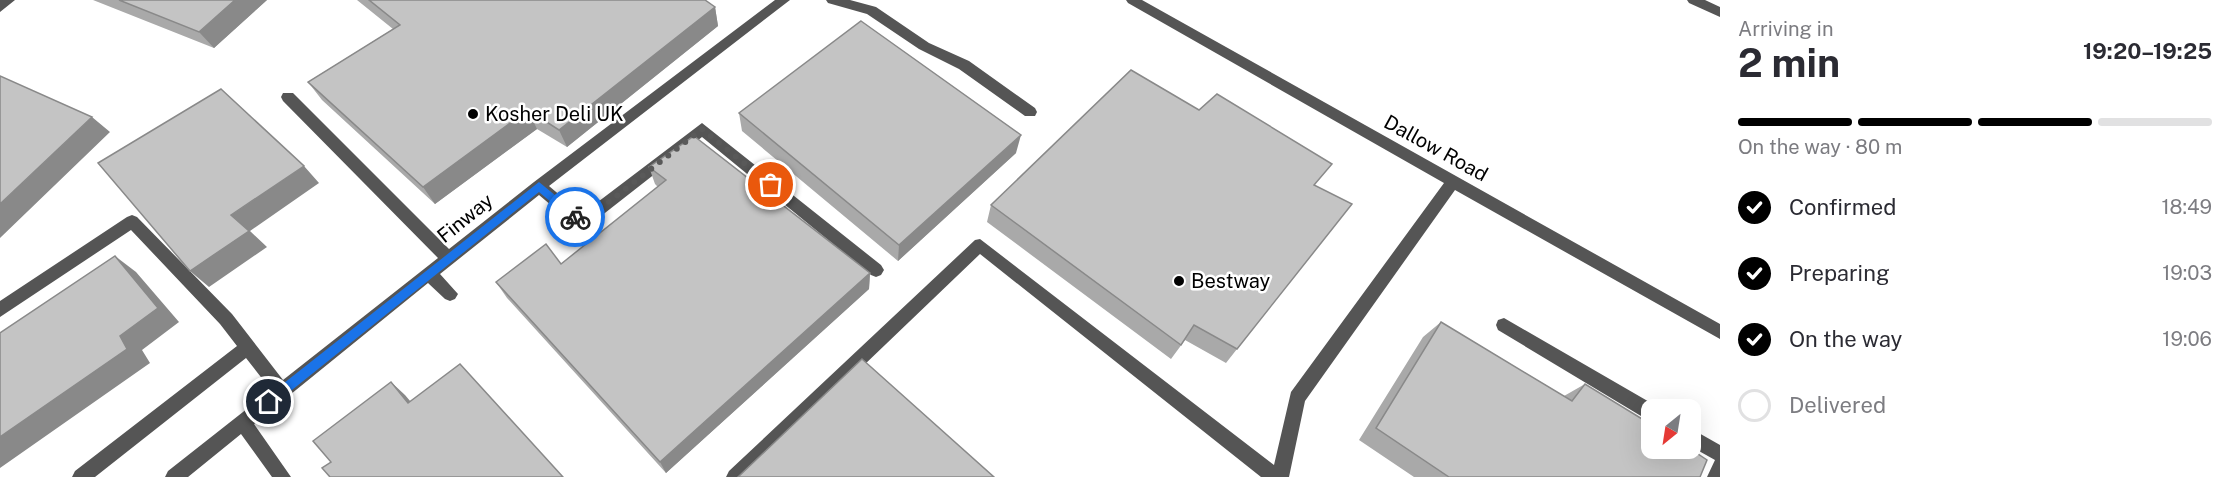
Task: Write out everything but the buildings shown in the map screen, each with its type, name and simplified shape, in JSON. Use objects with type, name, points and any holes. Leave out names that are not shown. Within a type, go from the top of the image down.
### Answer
[{"type":"street","points":[[0,7],[9,0]]},
{"type":"street","name":"Finway","points":[[175,476],[539,186],[784,0]]},
{"type":"street","points":[[832,0],[871,10],[924,46],[964,65],[1030,112]]},
{"type":"street","name":"Dallow Road","points":[[1132,0],[1720,332]]},
{"type":"street","points":[[1693,0],[1720,12]]},
{"type":"street","points":[[288,97],[448,258]]},
{"type":"street","points":[[539,186],[582,223],[702,129],[876,270]]},
{"type":"street","points":[[735,477],[980,245],[1277,477],[1297,398],[1454,180]]},
{"type":"street","points":[[0,310],[132,221],[226,319],[282,391]]},
{"type":"street","points":[[430,275],[450,294]]},
{"type":"street","points":[[1504,325],[1641,406]]},
{"type":"street","points":[[81,477],[248,347]]},
{"type":"street","points":[[243,423],[282,477]]},
{"type":"street","points":[[1701,443],[1720,454]]},
{"type":"street","points":[[1716,477],[1720,467]]},
{"type":"way so far","points":[[575,217],[582,223],[702,129],[771,185]]},
{"type":"place","name":"Kosher Deli UK","points":[[473,114]]},
{"type":"place","name":"Bestway","points":[[1179,281]]},
{"type":"route","points":[[269,402],[539,186],[575,217]]}]
